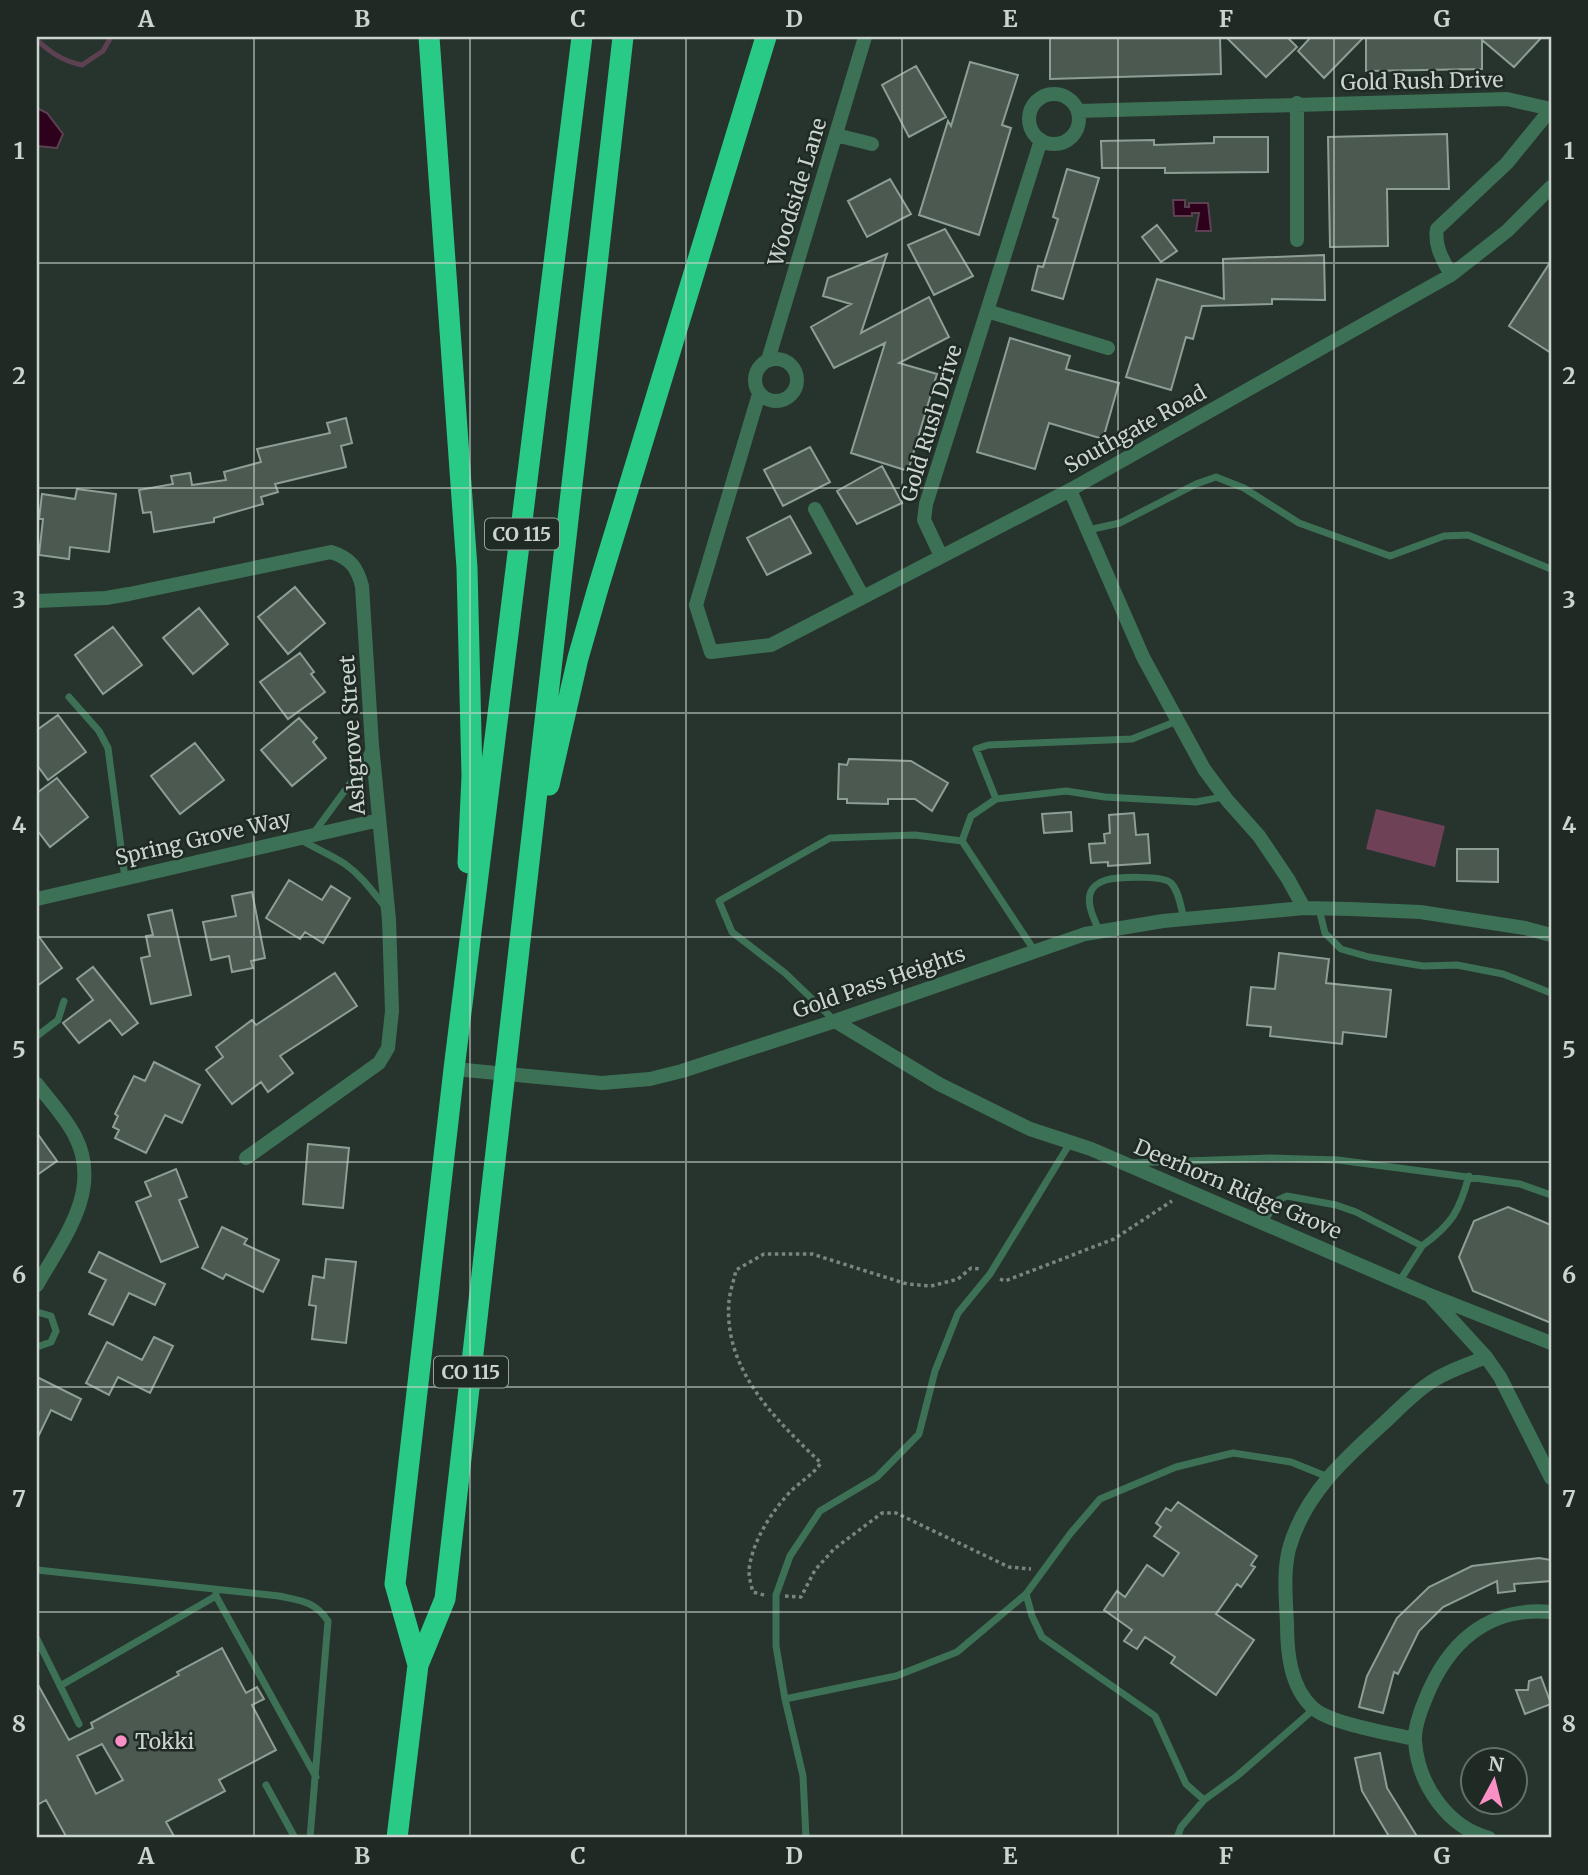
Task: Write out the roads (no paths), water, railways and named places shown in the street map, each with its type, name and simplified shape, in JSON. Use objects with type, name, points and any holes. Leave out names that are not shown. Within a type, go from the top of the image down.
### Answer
[{"type":"highway","points":[[429,37],[467,568],[471,661],[472,776],[459,1031]]},
{"type":"highway","name":"CO 115","points":[[418,1665],[395,1584],[454,1069],[582,37]]},
{"type":"highway","name":"CO 115","points":[[397,1838],[418,1665],[445,1599],[623,37]]},
{"type":"highway","points":[[523,907],[578,658],[766,37]]},
{"type":"street","name":"Woodside Lane","points":[[768,360],[865,37]]},
{"type":"street","points":[[1049,95],[1068,99],[1078,111],[1078,128],[1067,140],[1054,144],[1041,140],[1030,123],[1030,114],[1037,102],[1049,95]]},
{"type":"street","name":"Gold Rush Drive","points":[[1078,111],[1507,99],[1551,109],[1507,163],[1437,229],[1437,248],[1451,275]]},
{"type":"street","points":[[1297,103],[1297,240]]},
{"type":"street","points":[[836,135],[872,144]]},
{"type":"street","name":"Gold Rush Drive","points":[[941,556],[924,520],[926,504],[1041,140]]},
{"type":"street","name":"Southgate Road","points":[[759,394],[696,605],[711,652],[771,645],[1070,491],[1451,275],[1507,231],[1551,187]]},
{"type":"street","points":[[987,311],[1108,348]]},
{"type":"street","points":[[782,359],[795,370],[797,385],[790,397],[772,402],[759,394],[754,377],[761,364],[768,360],[782,359]]},
{"type":"street","points":[[1070,491],[1143,657],[1204,769],[1259,836],[1312,909]]},
{"type":"street","points":[[815,509],[863,597]]},
{"type":"street","name":"Ashgrove Street","points":[[37,601],[106,598],[331,552],[344,556],[359,573],[388,912],[392,1011],[388,1048],[379,1063],[246,1158]]},
{"type":"street","name":"Spring Grove Way","points":[[37,899],[379,820]]},
{"type":"street","name":"Gold Pass Heights","points":[[454,1069],[602,1083],[650,1079],[835,1021],[1034,950],[1099,931],[1184,919],[1312,909],[1420,912],[1525,928],[1551,935]]},
{"type":"street","name":"Deerhorn Ridge Grove","points":[[835,1021],[939,1084],[1030,1129],[1125,1163],[1427,1294],[1486,1357],[1500,1377],[1551,1478]]},
{"type":"street","points":[[37,1084],[76,1137],[82,1150],[86,1174],[78,1213],[37,1285]]},
{"type":"street","points":[[1427,1294],[1551,1343]]},
{"type":"street","points":[[1414,1739],[1327,1717],[1314,1709],[1301,1695],[1287,1645],[1285,1579],[1288,1552],[1313,1496],[1353,1452],[1430,1382],[1486,1357]]},
{"type":"street","points":[[1489,1838],[1459,1825],[1443,1810],[1431,1793],[1418,1759],[1414,1739],[1419,1717],[1439,1668],[1470,1633],[1489,1622],[1515,1614],[1551,1612]]},
{"type":"lane","points":[[1087,530],[1120,523],[1196,484],[1216,477],[1244,488],[1299,523],[1390,556],[1444,536],[1468,535],[1551,569]]},
{"type":"lane","points":[[69,696],[99,731],[108,748],[125,878]]},
{"type":"lane","points":[[996,799],[976,750],[988,745],[1132,739],[1178,721]]},
{"type":"lane","points":[[313,834],[357,774],[372,745]]},
{"type":"lane","points":[[962,841],[971,816],[996,799],[1066,791],[1105,797],[1196,802],[1224,796]]},
{"type":"lane","points":[[835,1021],[785,974],[732,932],[719,901],[830,838],[915,835],[962,841],[1034,950]]},
{"type":"lane","points":[[298,838],[354,871],[366,882],[388,912]]},
{"type":"lane","points":[[1099,931],[1090,908],[1091,893],[1097,883],[1107,879],[1162,878],[1171,883],[1178,896],[1184,919]]},
{"type":"lane","points":[[1312,909],[1325,933],[1341,949],[1369,957],[1423,966],[1457,965],[1503,974],[1551,993]]},
{"type":"lane","points":[[37,1036],[58,1020],[64,1001]]},
{"type":"lane","points":[[806,1838],[803,1776],[776,1646],[776,1595],[790,1556],[820,1511],[877,1477],[919,1434],[935,1371],[958,1313],[990,1274],[1070,1142]]},
{"type":"lane","points":[[1125,1163],[1270,1158],[1338,1160],[1520,1184],[1551,1195]]},
{"type":"lane","points":[[1399,1282],[1422,1246],[1440,1233],[1460,1208],[1469,1177]]},
{"type":"lane","points":[[1263,1223],[1278,1200],[1287,1196],[1336,1205],[1356,1212],[1422,1246]]},
{"type":"lane","points":[[37,1312],[51,1316],[56,1331],[51,1342],[37,1347]]},
{"type":"lane","points":[[785,1699],[897,1676],[957,1651],[1026,1594],[1070,1534],[1100,1499],[1176,1467],[1233,1452],[1291,1462],[1328,1477]]},
{"type":"lane","points":[[37,1570],[216,1593],[279,1596],[310,1603],[321,1611],[328,1621],[310,1838]]},
{"type":"lane","points":[[60,1686],[216,1593]]},
{"type":"lane","points":[[216,1593],[316,1777]]},
{"type":"lane","points":[[1026,1594],[1042,1637],[1155,1716],[1186,1784],[1203,1800]]},
{"type":"lane","points":[[37,1639],[79,1724]]},
{"type":"lane","points":[[1177,1838],[1181,1827],[1203,1800],[1237,1776],[1314,1709]]},
{"type":"lane","points":[[266,1785],[295,1838]]},
{"type":"waterway","points":[[37,40],[58,56],[82,65],[103,51],[111,37]]},
{"type":"place","name":"Tokki","points":[[121,1741]]}]
